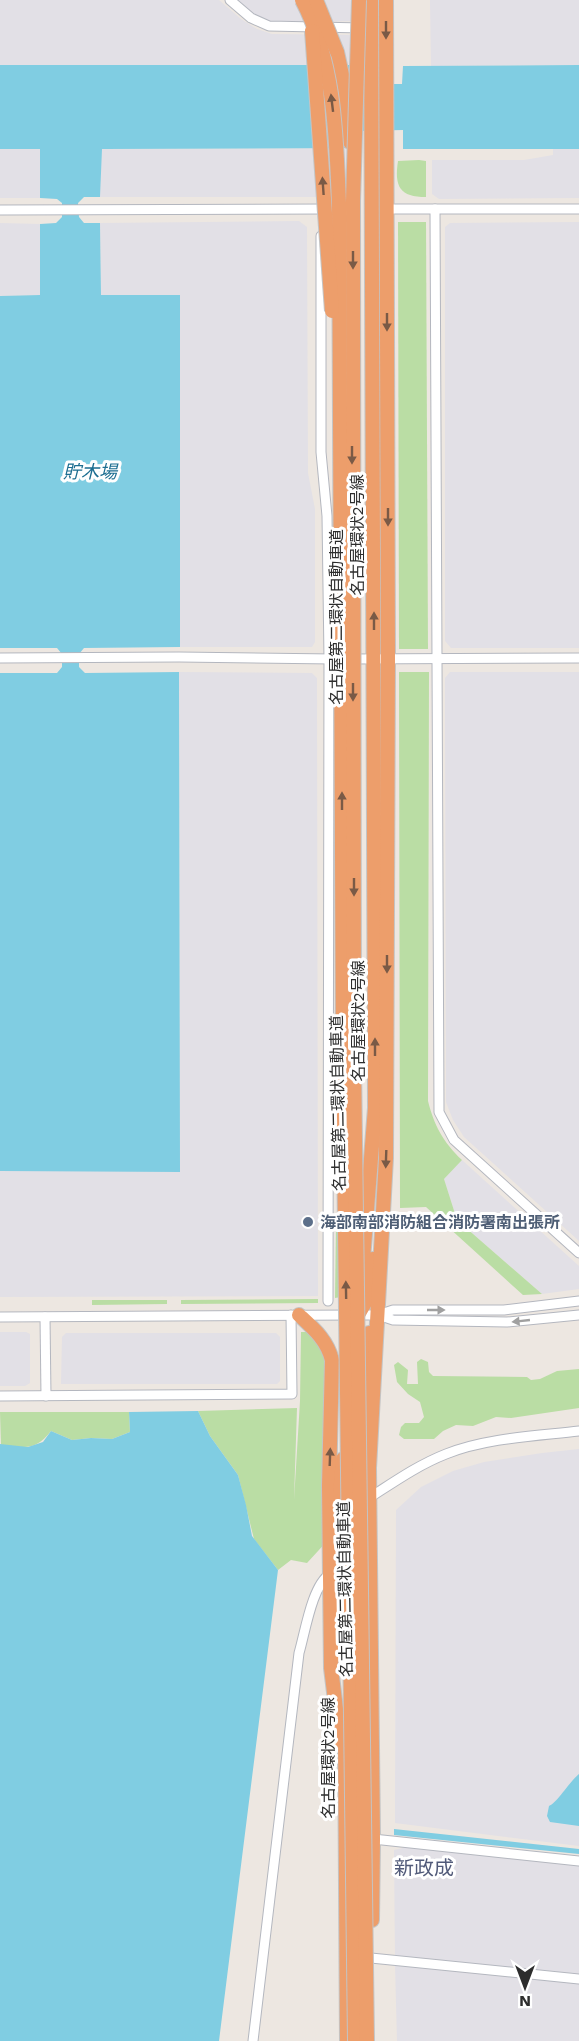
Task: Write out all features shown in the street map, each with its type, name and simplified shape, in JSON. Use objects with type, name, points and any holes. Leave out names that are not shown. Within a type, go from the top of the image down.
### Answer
[{"type":"highway","points":[[302,0],[322,49],[336,137],[339,203],[340,391]]},
{"type":"highway","points":[[311,0],[329,282],[340,391]]},
{"type":"highway","points":[[316,0],[330,31],[344,84],[353,201]]},
{"type":"highway","points":[[353,201],[359,0]]},
{"type":"highway","name":"名古屋環状2号線","points":[[348,2041],[340,1495],[375,1121],[387,209],[387,159],[379,59],[371,28],[371,0]]},
{"type":"highway","name":"名古屋環状2号線","points":[[371,2041],[373,1839],[369,1498],[384,1192],[381,659],[372,159],[386,0]]},
{"type":"highway","name":"名古屋第二環状自動車道","points":[[353,201],[354,1065],[359,1905],[355,2041]]},
{"type":"highway","name":"名古屋第二環状自動車道","points":[[340,391],[343,1065],[359,1905]]},
{"type":"highway","points":[[358,1315],[365,1304],[369,1289],[376,1222],[384,1192]]},
{"type":"highway","points":[[295,1315],[322,1337],[332,1360],[329,1486],[332,1679],[345,1766]]},
{"type":"highway","points":[[344,1682],[356,1616],[357,1491],[366,1359],[370,1328],[378,1315]]},
{"type":"highway","points":[[348,2041],[359,1905]]},
{"type":"highway","points":[[359,1905],[371,2041]]},
{"type":"street","points":[[230,0],[251,18],[269,26],[371,28]]},
{"type":"street","points":[[0,210],[372,208]]},
{"type":"street","points":[[387,209],[579,209]]},
{"type":"street","points":[[435,209],[440,1112],[454,1140],[579,1253]]},
{"type":"street","points":[[321,210],[321,452],[327,516],[329,659],[328,1301]]},
{"type":"street","points":[[0,658],[579,658]]},
{"type":"street","points":[[0,1317],[378,1315],[393,1311],[504,1310],[579,1301]]},
{"type":"street","points":[[0,1396],[292,1394],[295,1315]]},
{"type":"street","points":[[378,1315],[393,1320],[507,1322],[579,1315]]},
{"type":"street","points":[[45,1317],[46,1396]]},
{"type":"street","points":[[369,1498],[417,1467],[448,1453],[497,1441],[579,1431]]},
{"type":"street","points":[[253,2041],[299,1653],[316,1592],[323,1579],[330,1574]]},
{"type":"street","points":[[373,1839],[579,1862]]},
{"type":"street","points":[[371,1958],[579,1979]]},
{"type":"shaded area","points":[[0,0],[219,0],[241,19],[257,29],[272,34],[361,35],[360,65],[0,65]]},
{"type":"shaded area","points":[[235,0],[356,0],[356,21],[274,23],[251,13]]},
{"type":"shaded area","points":[[430,0],[579,0],[579,65],[431,66]]},
{"type":"shaded area","points":[[360,148],[360,197],[100,197],[101,149]]},
{"type":"shaded area","points":[[0,149],[40,149],[40,198],[0,198]]},
{"type":"shaded area","points":[[553,149],[579,149],[579,198],[439,199],[432,194],[432,160],[524,160],[553,155]]},
{"type":"shaded area","points":[[299,221],[307,227],[308,473],[315,509],[315,642],[312,647],[180,647],[180,296],[101,295],[100,223]]},
{"type":"shaded area","points":[[579,222],[579,648],[451,648],[445,641],[445,227],[450,223]]},
{"type":"shaded area","points":[[0,223],[40,224],[40,295],[0,296]]},
{"type":"shaded area","points":[[179,672],[312,673],[317,678],[318,1296],[0,1297],[0,1171],[180,1171]]},
{"type":"shaded area","points":[[450,672],[579,672],[579,1241],[464,1137],[453,1120],[446,1102],[445,678]]},
{"type":"shaded area","points":[[462,1160],[579,1266],[579,1289],[542,1294],[457,1220],[444,1179]]},
{"type":"shaded area","points":[[0,1332],[30,1334],[30,1383],[25,1386],[0,1386]]},
{"type":"shaded area","points":[[66,1333],[276,1333],[280,1337],[280,1381],[277,1384],[61,1384],[62,1337]]},
{"type":"shaded area","points":[[579,1449],[579,1846],[395,1823],[396,1510],[421,1487],[453,1471],[484,1462]]},
{"type":"shaded area","points":[[407,1847],[579,1866],[579,1974],[395,1956],[394,1850]]},
{"type":"shaded area","points":[[395,1964],[579,1982],[579,2041],[397,2041]]},
{"type":"green space","points":[[398,161],[426,161],[426,197],[410,195],[398,184]]},
{"type":"green space","points":[[398,222],[426,222],[428,649],[399,649]]},
{"type":"green space","points":[[399,672],[429,672],[428,1101],[440,1133],[462,1160],[444,1179],[457,1220],[542,1294],[523,1295],[426,1207],[400,1208]]},
{"type":"green space","points":[[339,1222],[341,1297],[335,1298],[336,1227]]},
{"type":"green space","points":[[318,1299],[318,1303],[181,1304],[181,1300]]},
{"type":"green space","points":[[92,1300],[167,1300],[167,1304],[92,1305]]},
{"type":"green space","points":[[301,1332],[309,1332],[331,1353],[329,1539],[307,1563],[291,1560],[278,1570],[254,1539],[238,1475],[210,1436],[198,1411],[297,1408],[294,1500],[300,1401]]},
{"type":"green space","points":[[421,1359],[428,1362],[429,1372],[433,1376],[527,1377],[531,1380],[540,1379],[557,1371],[579,1369],[579,1408],[511,1418],[496,1417],[473,1426],[456,1425],[443,1431],[434,1439],[404,1439],[399,1435],[401,1427],[405,1423],[419,1423],[424,1417],[420,1402],[408,1394],[397,1382],[394,1365],[398,1362],[408,1370],[407,1384],[418,1384],[417,1362]]},
{"type":"green space","points":[[0,1412],[129,1412],[130,1432],[112,1439],[72,1440],[51,1431],[40,1442],[29,1447],[1,1445]]},
{"type":"water","name":"貯木場","points":[[0,65],[360,65],[360,84],[402,84],[403,66],[579,65],[579,149],[403,149],[403,130],[360,131],[360,148],[102,149],[100,197],[84,197],[78,203],[79,217],[84,223],[100,223],[101,295],[180,295],[180,647],[84,648],[79,654],[79,667],[85,673],[179,672],[180,1172],[0,1171],[0,673],[57,673],[62,667],[62,654],[57,648],[0,648],[0,296],[40,295],[40,224],[56,223],[62,217],[62,203],[57,199],[40,198],[40,149],[0,149]]},
{"type":"water","points":[[198,1411],[210,1436],[238,1475],[252,1536],[278,1570],[219,2041],[0,2041],[0,1444],[28,1447],[43,1442],[51,1431],[72,1440],[112,1439],[130,1432],[129,1412]]},
{"type":"water","points":[[579,1774],[579,1826],[550,1822],[547,1816],[549,1806]]},
{"type":"water","points":[[394,1829],[579,1849],[579,1854],[394,1835]]},
{"type":"place","name":"海部南部消防組合消防署南出張所","points":[[308,1222]]},
{"type":"district","name":"新政成","points":[[424,1868]]}]
